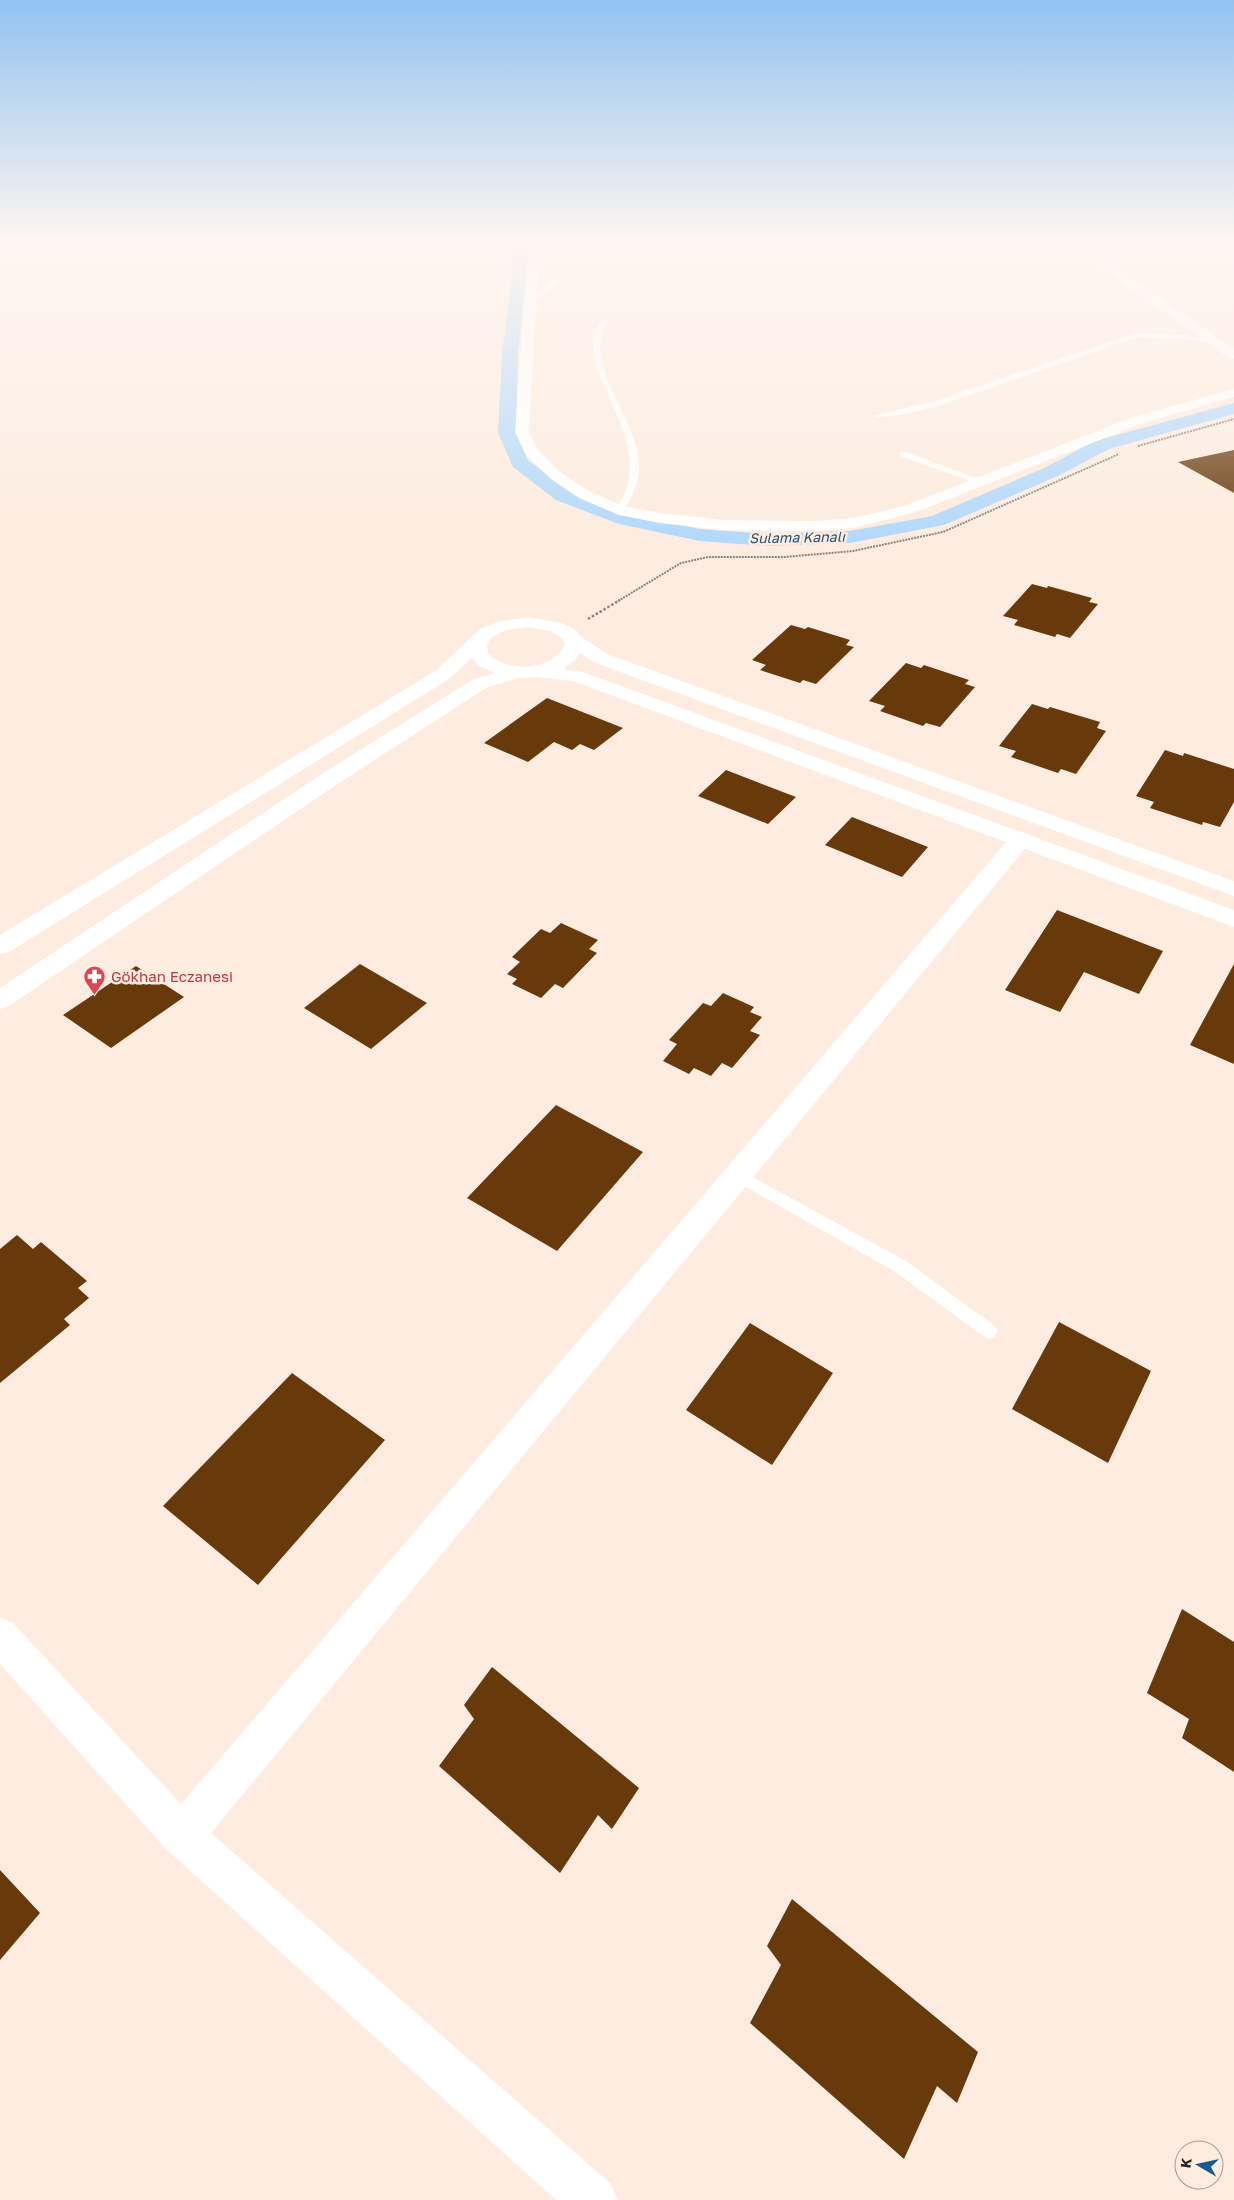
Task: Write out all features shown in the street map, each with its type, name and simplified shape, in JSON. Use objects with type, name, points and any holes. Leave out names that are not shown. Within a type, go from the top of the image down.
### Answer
[{"type":"street","points":[[528,343],[522,432],[531,452],[556,476],[585,494],[619,510],[660,518],[722,525],[817,526],[854,523],[910,509],[983,482],[1119,427],[1193,403],[1234,393]]},
{"type":"street","points":[[1215,343],[1234,355]]},
{"type":"street","points":[[0,946],[442,674],[486,633],[498,627],[528,622],[556,627],[567,632],[573,640],[600,658],[1234,889]]},
{"type":"street","points":[[0,1000],[328,780],[479,684],[562,663],[571,656],[574,648],[573,640]]},
{"type":"street","points":[[479,641],[477,649],[480,657],[488,664],[501,669],[576,676],[1234,918]]},
{"type":"street","points":[[182,1835],[1021,839]]},
{"type":"street","points":[[0,1636],[182,1835],[593,2200]]},
{"type":"lane","points":[[598,343],[596,348],[604,375],[629,430],[634,454],[635,480],[629,498],[619,510]]},
{"type":"lane","points":[[877,416],[906,412],[938,403],[1074,358],[1111,343]]},
{"type":"lane","points":[[903,454],[983,482]]},
{"type":"lane","points":[[738,1175],[900,1266],[989,1330]]},
{"type":"building","points":[[1234,450],[1234,493],[1178,462]]},
{"type":"building","points":[[1032,584],[1047,588],[1048,586],[1092,598],[1089,602],[1098,604],[1070,638],[1057,634],[1055,637],[1014,625],[1018,620],[1003,616]]},
{"type":"building","points":[[791,625],[805,629],[808,627],[850,640],[846,645],[854,647],[816,684],[803,680],[800,683],[760,670],[766,665],[752,660]]},
{"type":"building","points":[[906,663],[921,668],[924,665],[969,680],[965,684],[975,687],[940,727],[926,723],[923,726],[880,711],[885,706],[869,701]]},
{"type":"building","points":[[547,698],[623,728],[594,750],[580,744],[572,750],[554,742],[528,762],[484,743]]},
{"type":"building","points":[[1032,704],[1048,709],[1050,707],[1100,722],[1097,728],[1106,731],[1076,774],[1061,769],[1058,773],[1011,757],[1016,751],[999,746]]},
{"type":"building","points":[[1165,750],[1183,756],[1184,753],[1234,769],[1234,802],[1220,827],[1203,822],[1202,825],[1150,808],[1154,802],[1136,796]]},
{"type":"building","points":[[726,770],[796,797],[768,824],[698,796]]},
{"type":"building","points":[[852,817],[928,847],[902,877],[825,845]]},
{"type":"building","points":[[1057,910],[1163,951],[1139,994],[1084,972],[1060,1012],[1005,990]]},
{"type":"building","points":[[561,923],[598,940],[589,949],[597,953],[563,988],[555,984],[541,998],[512,984],[517,979],[507,974],[520,962],[512,957],[541,929],[550,933]]},
{"type":"building","points":[[360,964],[427,1003],[371,1049],[304,1008]]},
{"type":"building","points":[[1234,964],[1234,1064],[1190,1045]]},
{"type":"building","points":[[136,966],[184,997],[111,1048],[63,1015]]},
{"type":"building","points":[[723,993],[754,1007],[750,1012],[762,1017],[750,1031],[760,1035],[732,1068],[722,1063],[711,1076],[694,1068],[689,1074],[663,1061],[677,1044],[669,1040],[703,1003],[711,1006]]},
{"type":"building","points":[[556,1105],[643,1152],[557,1251],[467,1198]]},
{"type":"building","points":[[17,1235],[33,1249],[41,1242],[87,1281],[78,1288],[89,1298],[64,1319],[70,1325],[0,1383],[0,1249]]},
{"type":"building","points":[[1059,1322],[1151,1371],[1108,1463],[1012,1409]]},
{"type":"building","points":[[750,1323],[833,1373],[772,1465],[686,1410]]},
{"type":"building","points":[[292,1373],[385,1440],[258,1585],[163,1506]]},
{"type":"building","points":[[1182,1609],[1234,1642],[1234,1772],[1182,1738],[1189,1719],[1147,1693]]},
{"type":"building","points":[[492,1667],[639,1788],[612,1829],[598,1815],[560,1873],[439,1766],[474,1719],[464,1705]]},
{"type":"building","points":[[0,1870],[40,1913],[0,1960]]},
{"type":"building","points":[[792,1899],[978,2052],[957,2103],[937,2086],[904,2159],[750,2023],[781,1965],[767,1946]]},
{"type":"waterway","name":"Sulama Kanalı","points":[[511,343],[507,433],[520,463],[563,496],[619,518],[700,535],[767,540],[850,537],[937,521],[1051,472],[1102,445],[1234,408]]},
{"type":"place","name":"Gökhan Eczanesi","points":[[95,995]]}]
